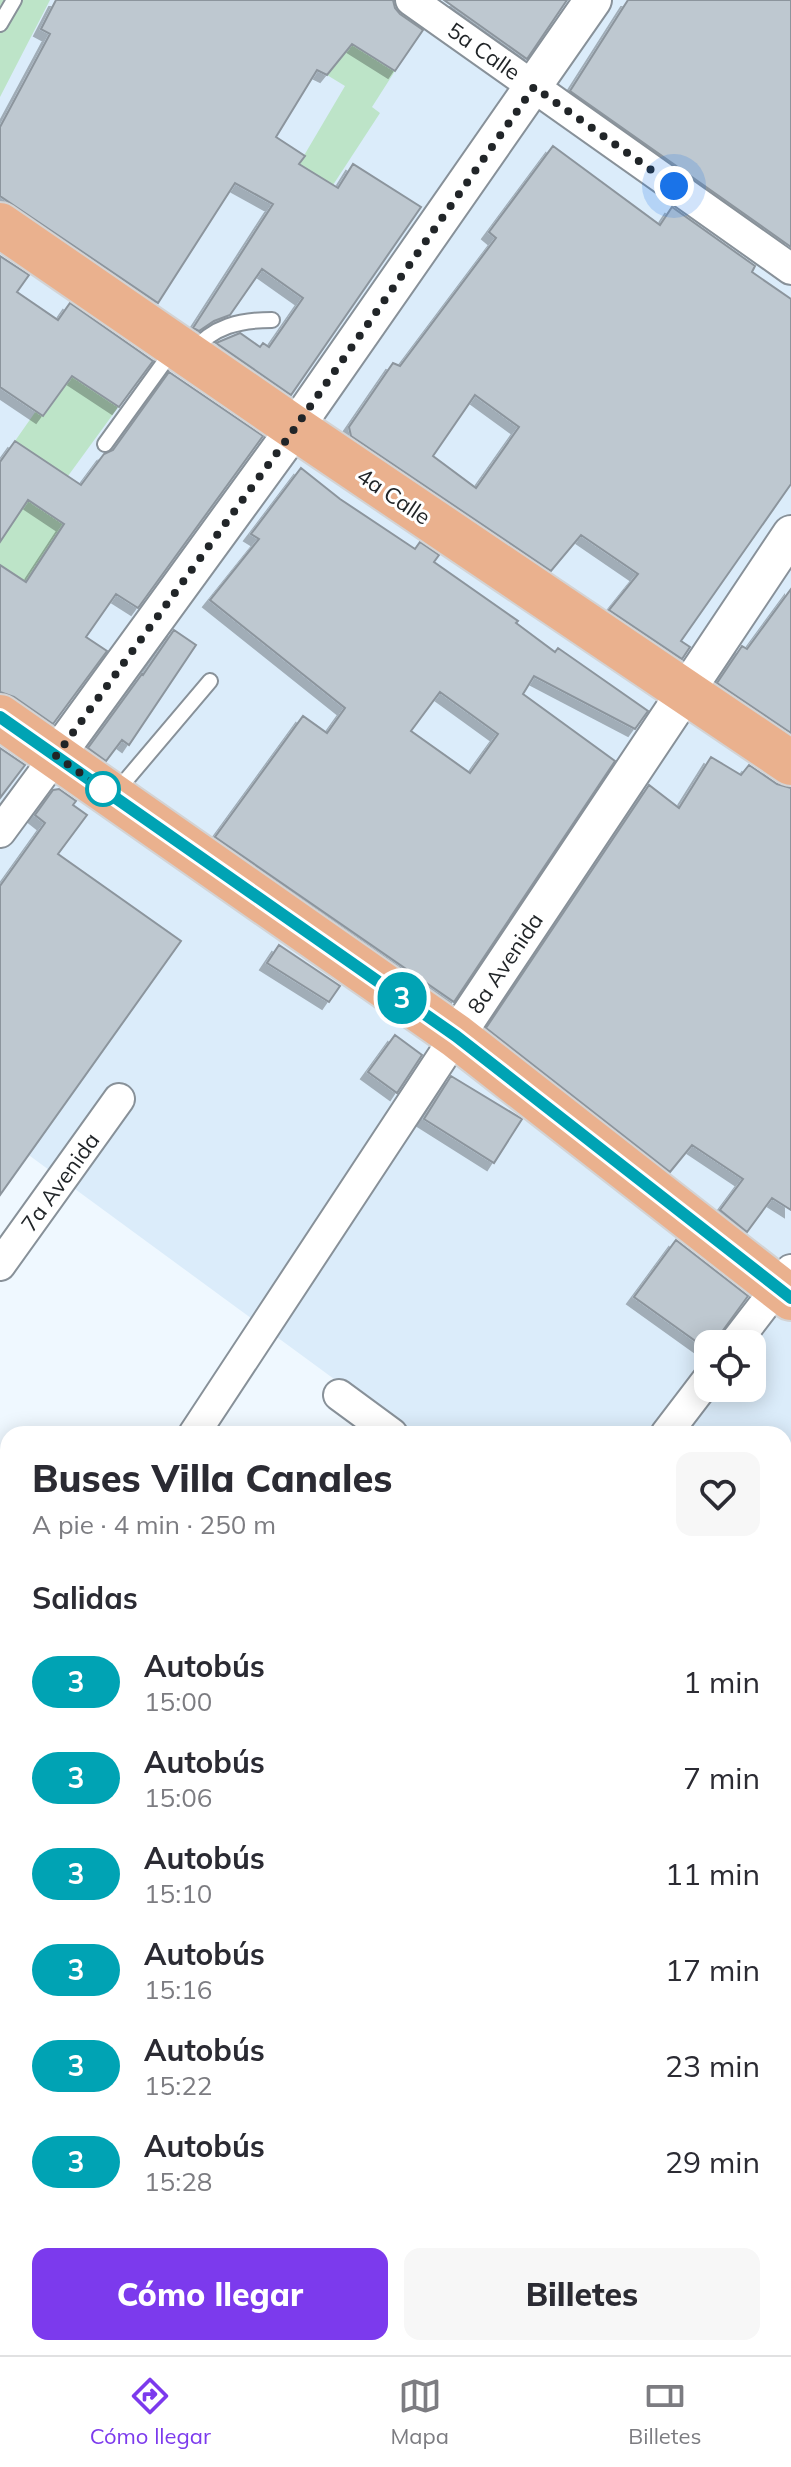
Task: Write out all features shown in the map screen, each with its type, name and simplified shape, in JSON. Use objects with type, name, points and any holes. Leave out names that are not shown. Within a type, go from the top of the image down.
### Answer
[{"type":"main road","name":"4a Calle","points":[[0,225],[791,763]]},
{"type":"main road","points":[[0,717],[456,1036],[786,1285]]},
{"type":"street","name":"5a Calle","points":[[411,0],[791,269]]},
{"type":"street","points":[[0,832],[295,428],[593,0]]},
{"type":"street","name":"8a Avenida","points":[[199,1426],[791,534]]},
{"type":"street","name":"7a Avenida","points":[[0,1265],[119,1099]]},
{"type":"street","points":[[746,1330],[786,1285]]},
{"type":"street","points":[[339,1395],[381,1426]]},
{"type":"street","points":[[672,1426],[694,1397]]},
{"type":"lane","points":[[0,24],[14,0]]},
{"type":"lane","points":[[105,444],[182,351],[216,330],[239,322],[272,320]]},
{"type":"lane","points":[[113,795],[210,681]]},
{"type":"shaded area","points":[[0,0],[791,0],[791,1426],[398,1426],[0,1134],[0,748],[14,756],[0,747]]},
{"type":"green space","points":[[0,0],[50,0],[0,97]]},
{"type":"green space","points":[[352,44],[395,71],[372,107],[380,113],[333,185],[299,164],[345,86],[327,75]]},
{"type":"green space","points":[[72,376],[119,406],[68,476],[15,441],[36,411],[44,416]]},
{"type":"green space","points":[[28,500],[64,524],[26,582],[0,565],[0,542]]},
{"type":"building","points":[[56,0],[393,0],[400,14],[423,30],[395,71],[352,44],[327,75],[317,70],[276,137],[305,156],[299,164],[338,188],[353,164],[421,207],[291,395],[216,343],[240,333],[260,347],[263,343],[269,347],[303,298],[262,269],[230,315],[199,331],[193,328],[273,204],[235,183],[158,303],[0,196],[0,127],[50,34],[41,29]]},
{"type":"building","points":[[444,0],[567,0],[527,59]]},
{"type":"building","points":[[628,0],[791,0],[791,247],[570,91]]},
{"type":"building","points":[[553,146],[660,225],[672,207],[755,266],[752,272],[791,299],[791,484],[681,641],[690,647],[682,659],[609,610],[638,574],[581,535],[551,571],[351,436],[349,427],[393,363],[400,366],[496,238],[489,232]],"holes":[[[475,395],[519,427],[476,488],[433,456]]]},
{"type":"building","points":[[0,256],[29,275],[17,292],[58,320],[70,303],[153,361],[119,407],[72,376],[43,416],[0,387]]},
{"type":"building","points":[[169,372],[263,436],[138,608],[116,594],[86,637],[107,651],[53,724],[14,697],[0,692],[0,565],[26,582],[64,524],[28,500],[0,542],[0,462],[15,441],[81,485],[104,454],[113,450]]},
{"type":"building","points":[[301,468],[340,499],[415,549],[420,542],[439,555],[434,562],[518,621],[516,623],[555,652],[558,648],[648,711],[635,729],[534,676],[523,694],[615,761],[454,1002],[215,837],[303,716],[327,733],[345,708],[210,600],[259,539],[251,534]],"holes":[[[440,692],[498,734],[470,773],[411,731]]]},
{"type":"building","points":[[791,589],[791,733],[717,683],[742,646],[747,649]]},
{"type":"building","points":[[174,630],[196,645],[129,745],[122,740],[106,761],[88,748]]},
{"type":"building","points":[[0,748],[25,765],[0,798]]},
{"type":"building","points":[[711,757],[741,775],[749,765],[777,784],[791,788],[791,1210],[772,1198],[747,1232],[720,1210],[743,1179],[692,1145],[670,1172],[486,1028],[649,785],[679,808]]},
{"type":"building","points":[[59,789],[76,801],[73,805],[87,815],[58,854],[181,941],[0,1195],[0,886],[45,823],[35,815],[53,790]]},
{"type":"building","points":[[279,945],[340,986],[329,1002],[267,963]]},
{"type":"building","points":[[395,1035],[422,1055],[397,1093],[368,1072]]},
{"type":"building","points":[[451,1076],[522,1119],[494,1163],[424,1119]]},
{"type":"building","points":[[676,1240],[748,1296],[723,1330],[694,1330],[694,1340],[634,1297]]},
{"type":"bus line","name":"3","points":[[0,717],[456,1036],[791,1298]]},
{"type":"route","points":[[103,789],[56,756],[295,428],[534,87],[674,186]]}]
